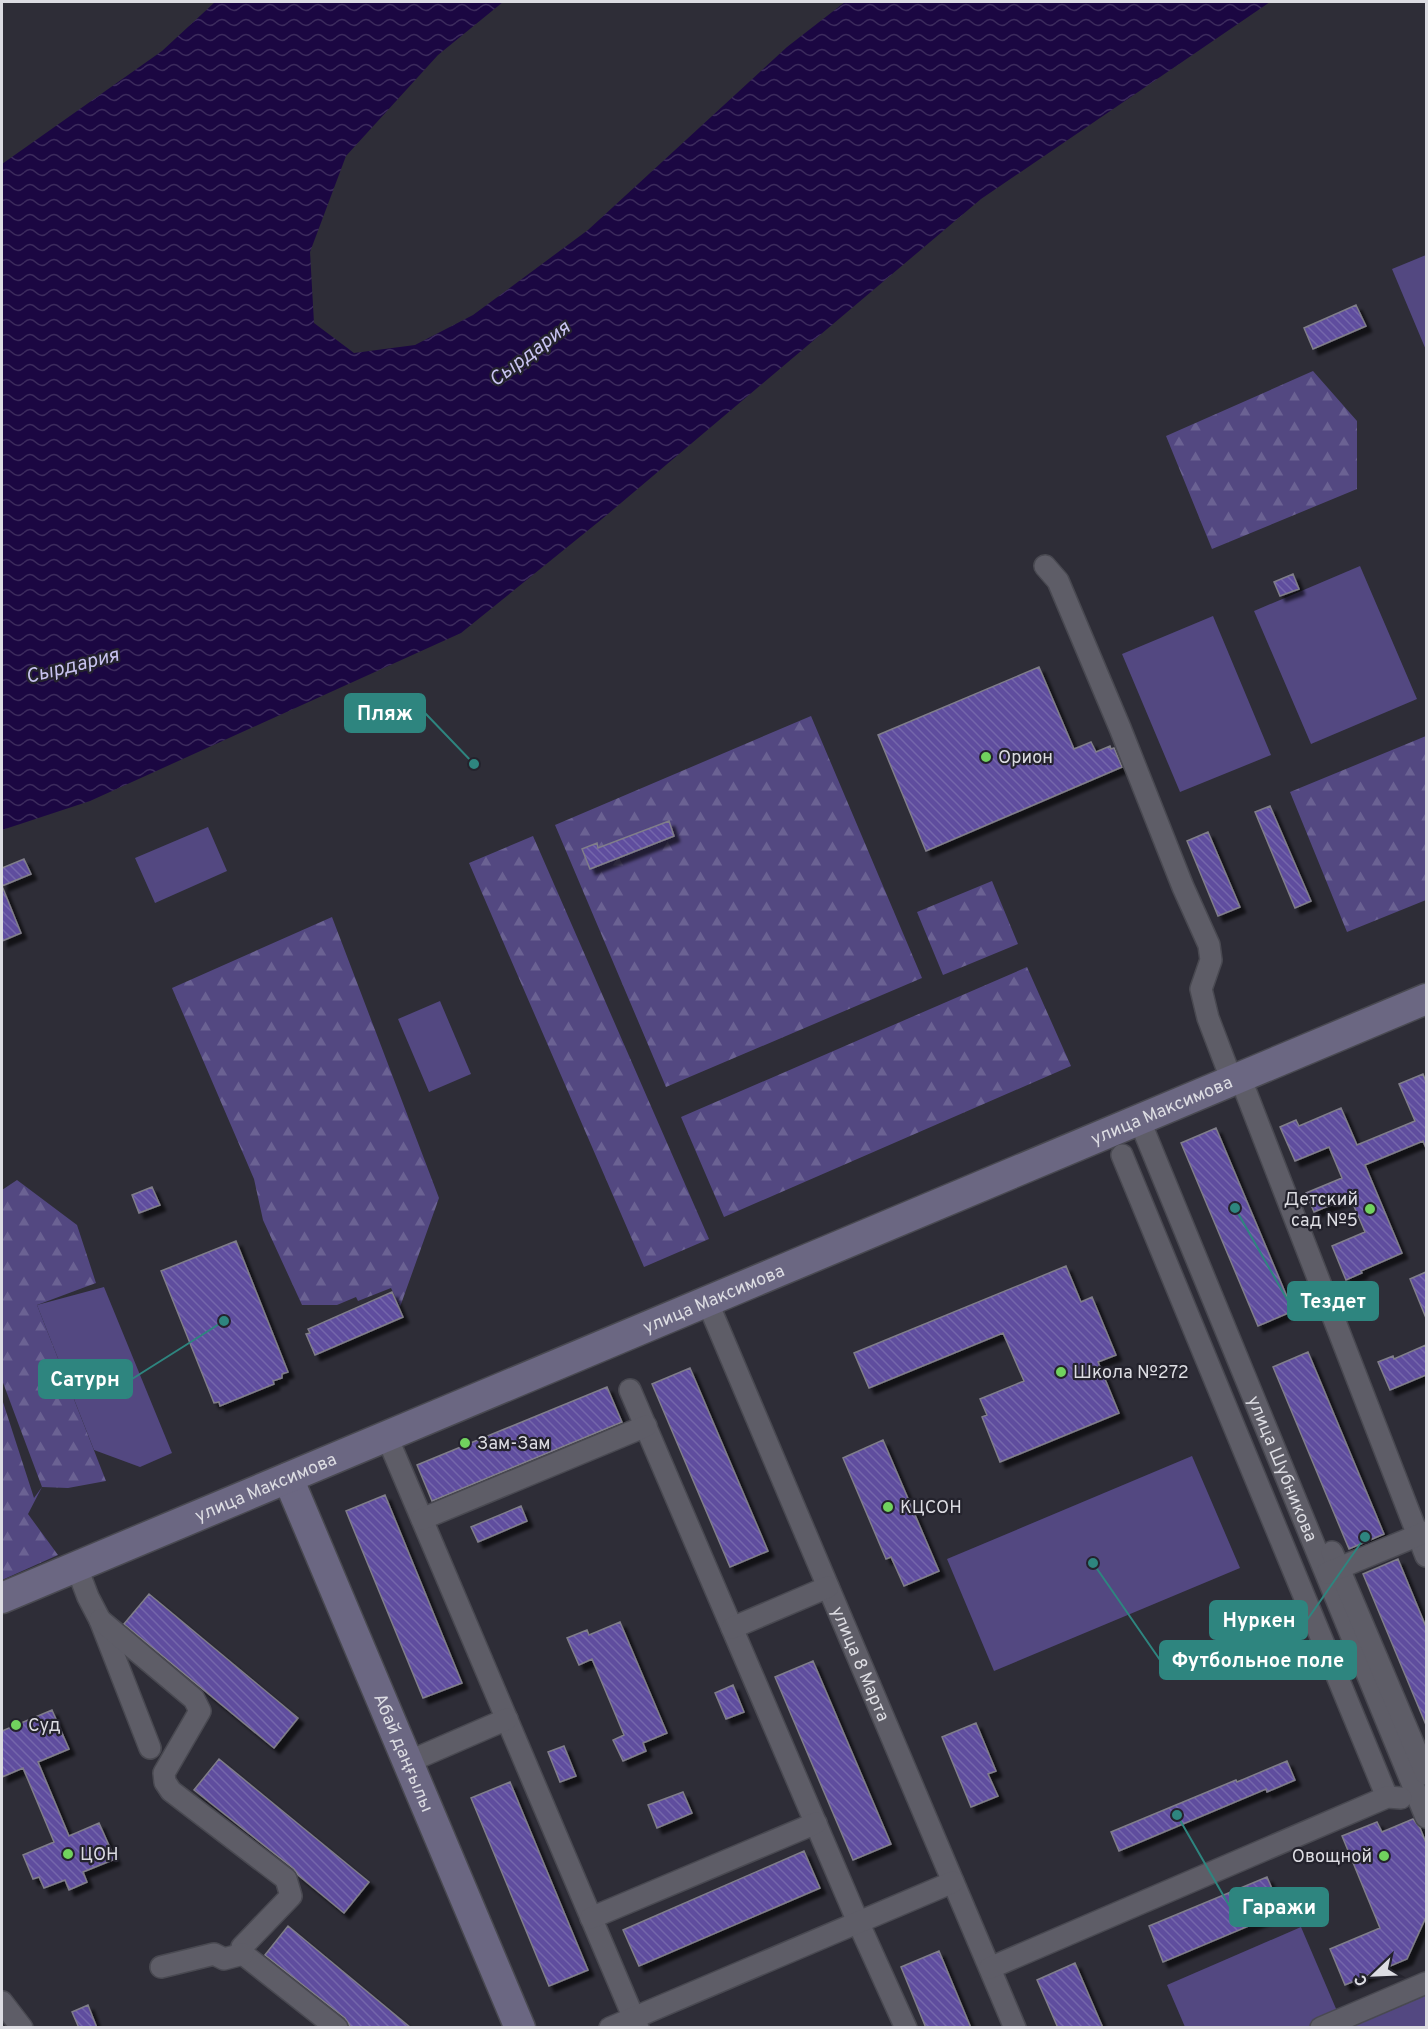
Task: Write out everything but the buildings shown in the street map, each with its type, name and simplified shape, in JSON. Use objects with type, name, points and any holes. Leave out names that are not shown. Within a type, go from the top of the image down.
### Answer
[{"type":"street","points":[[1045,566],[1058,580],[1183,887],[1209,945],[1211,960],[1201,989],[1208,1018],[1236,1079],[1422,1534],[1426,1556]]},
{"type":"street","name":"улица Максимова","points":[[2,1598],[707,1301],[1149,1129],[1236,1079],[1426,999]]},
{"type":"street","points":[[1149,1129],[1332,1571],[1426,1774]]},
{"type":"street","name":"улица Шубникова","points":[[1149,1129],[1332,1571],[1425,1810]]},
{"type":"street","points":[[1122,1155],[1387,1797]]},
{"type":"street","name":"улица 8 Марта","points":[[707,1301],[1015,2028]]},
{"type":"street","points":[[630,1390],[858,1922],[906,2028]]},
{"type":"street","points":[[422,1519],[646,1426]]},
{"type":"street","points":[[387,1437],[635,2023]]},
{"type":"street","name":"Абай даңғылы","points":[[288,1478],[520,2028]]},
{"type":"street","points":[[1332,1571],[1422,1534]]},
{"type":"street","points":[[77,1568],[150,1748]]},
{"type":"street","points":[[732,1628],[828,1587]]},
{"type":"street","points":[[99,1620],[194,1699],[200,1711],[164,1773],[165,1782],[171,1791],[286,1879],[290,1887],[291,1896],[242,1947],[243,1954],[337,2028]]},
{"type":"street","points":[[408,1762],[507,1719]]},
{"type":"street","points":[[990,1968],[1387,1797],[1401,1798],[1425,1810]]},
{"type":"street","points":[[591,1918],[816,1823]]},
{"type":"street","points":[[610,2028],[635,2023],[858,1922],[953,1882]]},
{"type":"street","points":[[161,1966],[214,1954],[224,1959],[243,1954]]},
{"type":"street","points":[[1321,2028],[1426,1983]]},
{"type":"street","points":[[2,2002],[22,2028]]},
{"type":"green space","points":[[1426,255],[1426,350],[1392,269]]},
{"type":"green space","points":[[1313,371],[1357,421],[1357,489],[1212,549],[1166,436]]},
{"type":"green space","points":[[1360,566],[1417,699],[1311,744],[1254,611]]},
{"type":"green space","points":[[1213,616],[1271,755],[1180,792],[1122,654]]},
{"type":"green space","points":[[811,716],[922,978],[666,1087],[555,825]]},
{"type":"green space","points":[[1426,736],[1426,900],[1347,932],[1290,792]]},
{"type":"green space","points":[[208,827],[227,871],[155,903],[135,858]]},
{"type":"green space","points":[[533,836],[709,1239],[644,1267],[469,863]]},
{"type":"green space","points":[[992,881],[1018,944],[943,975],[917,912]]},
{"type":"green space","points":[[332,917],[439,1198],[400,1307],[391,1288],[358,1301],[356,1297],[337,1305],[302,1305],[263,1220],[254,1179],[172,988]]},
{"type":"green space","points":[[1027,967],[1071,1066],[724,1217],[681,1117]]},
{"type":"green space","points":[[440,1001],[471,1074],[429,1092],[398,1019]]},
{"type":"green space","points":[[17,1180],[77,1225],[96,1283],[37,1305],[106,1481],[68,1488],[42,1487],[2,1380],[2,1190]]},
{"type":"green space","points":[[104,1287],[172,1453],[140,1467],[94,1450],[37,1305]]},
{"type":"green space","points":[[2,1399],[34,1498],[42,1487],[28,1514],[58,1555],[2,1580]]},
{"type":"green space","points":[[1192,1456],[1240,1568],[994,1671],[947,1559]]},
{"type":"green space","points":[[1301,1927],[1337,2011],[1426,1974],[1426,2027],[1185,2027],[1167,1985]]},
{"type":"water","name":"Сырдария","points":[[215,2],[503,2],[438,55],[346,156],[310,252],[314,323],[354,353],[415,345],[473,315],[588,230],[787,47],[845,2],[1270,2],[981,199],[602,519],[461,633],[90,801],[2,830],[2,164],[162,51]]},
{"type":"place","name":"Орион","points":[[986,757]]},
{"type":"place","name":"Пляж","points":[[474,764]]},
{"type":"place","name":"Тездет","points":[[1235,1208]]},
{"type":"place","name":"Детский сад №5","points":[[1370,1209]]},
{"type":"place","name":"Сатурн","points":[[224,1321]]},
{"type":"place","name":"Школа №272","points":[[1061,1372]]},
{"type":"place","name":"Зам-Зам","points":[[465,1443]]},
{"type":"place","name":"КЦСОН","points":[[888,1507]]},
{"type":"place","name":"Нуркен","points":[[1365,1537]]},
{"type":"place","name":"Футбольное поле","points":[[1093,1563]]},
{"type":"place","name":"Суд","points":[[16,1725]]},
{"type":"place","name":"Гаражи","points":[[1177,1815]]},
{"type":"place","name":"ЦОН","points":[[68,1854]]},
{"type":"place","name":"Овощной","points":[[1384,1856]]}]
